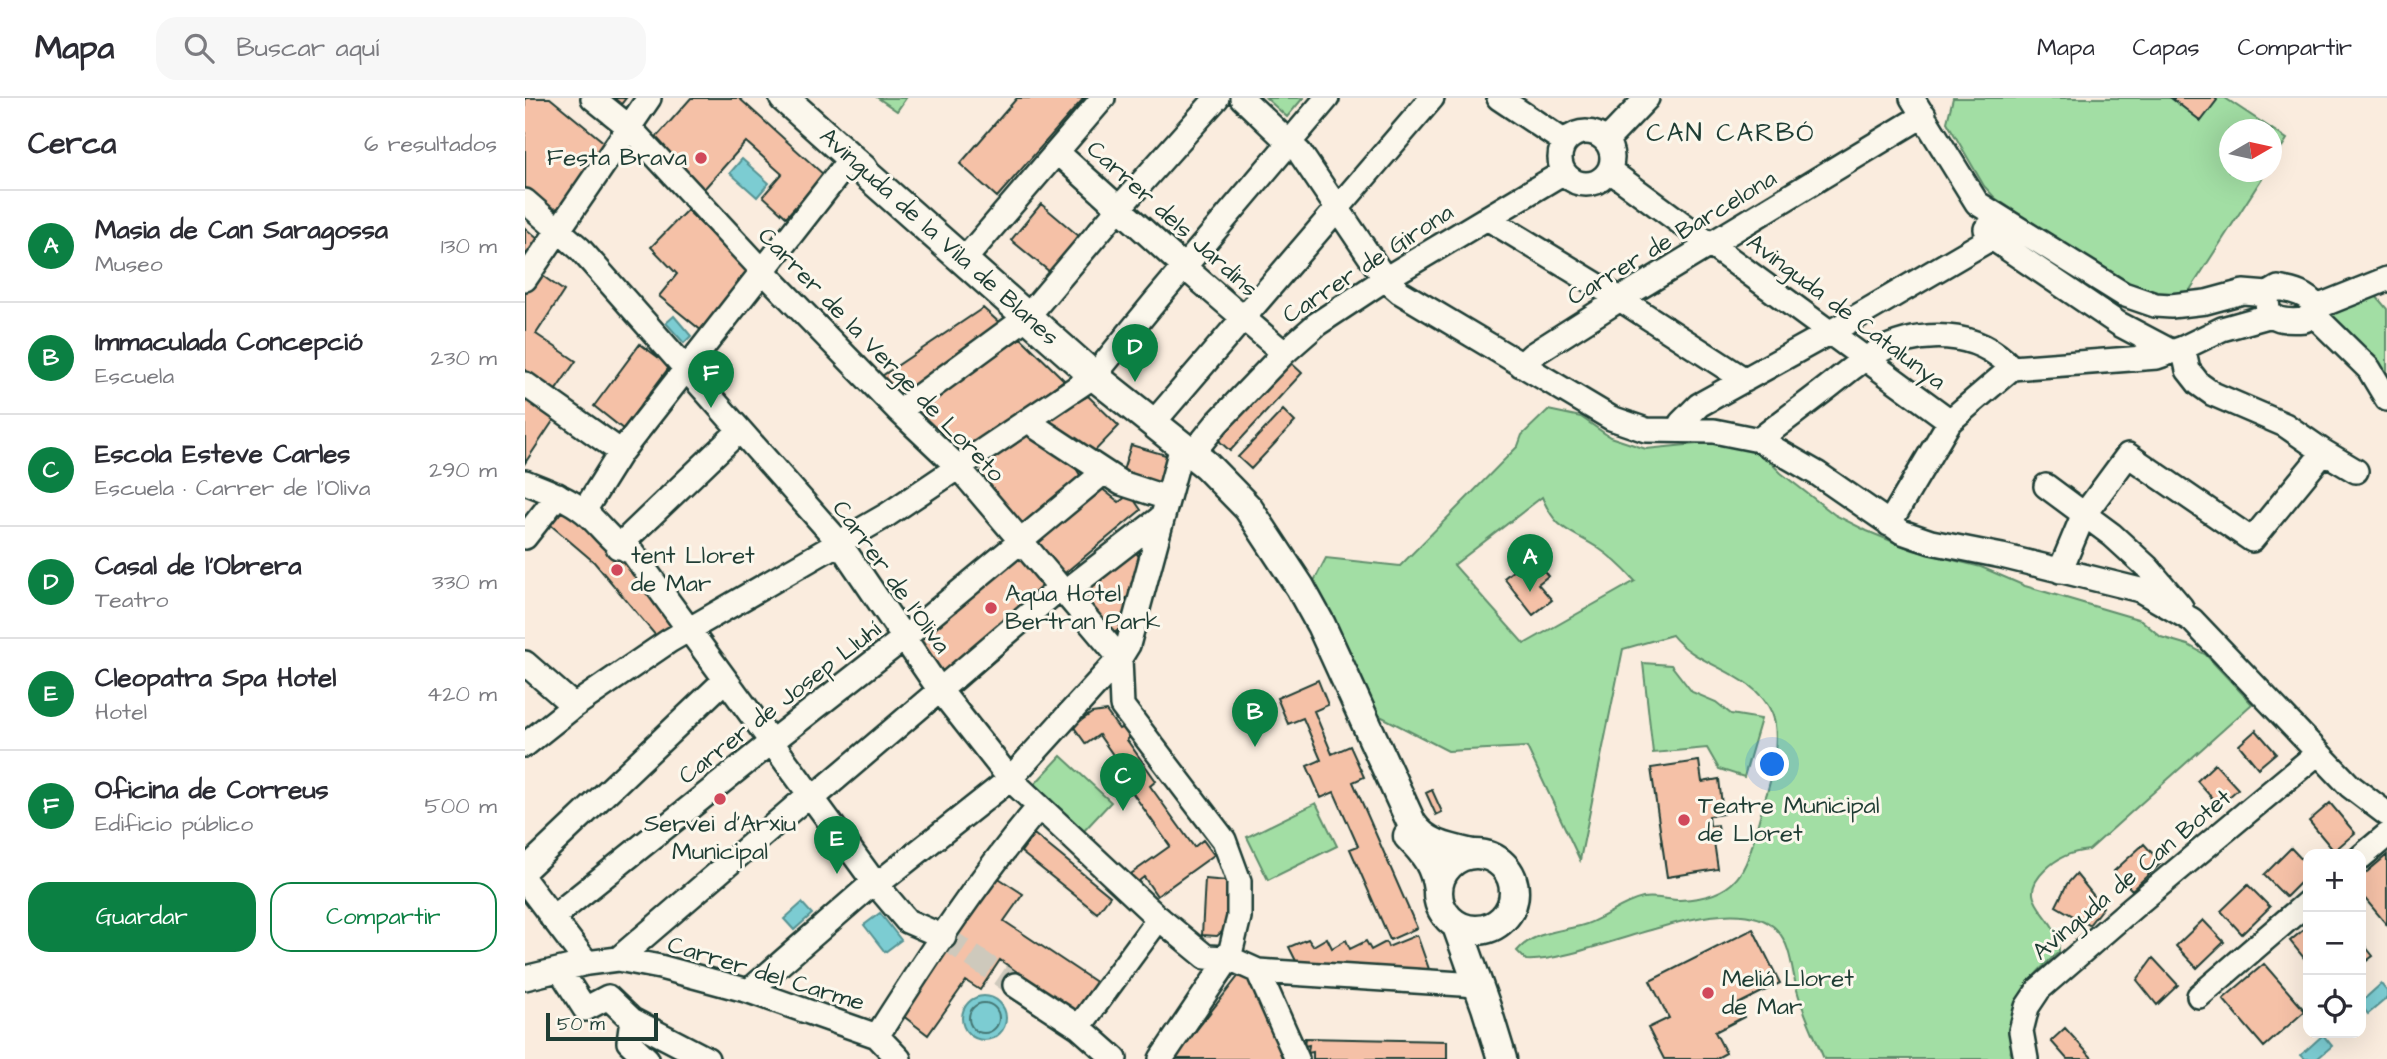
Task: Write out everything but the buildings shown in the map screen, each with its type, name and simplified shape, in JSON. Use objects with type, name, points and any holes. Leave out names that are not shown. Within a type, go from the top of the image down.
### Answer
[{"type":"main road","name":"Avinguda de la Vila de Blanes","points":[[784,98],[1094,376],[1187,450]]},
{"type":"main road","points":[[1187,450],[1248,508],[1300,587],[1321,625],[1405,812],[1416,830],[1438,845],[1488,857],[1502,864],[1511,878],[1514,886],[1510,910],[1506,916],[1489,928],[1478,930],[1457,926]]},
{"type":"main road","points":[[1187,450],[1245,522],[1286,586],[1321,649],[1400,825],[1433,866],[1442,911],[1457,926],[1501,1059]]},
{"type":"main road","points":[[1438,890],[1441,879],[1452,863],[1473,854]]},
{"type":"main road","points":[[1489,928],[1478,952],[1482,996],[1513,1059]]},
{"type":"street","name":"Carrer de la Verge de Loreto","points":[[593,98],[629,127],[762,271],[899,411],[959,468],[1120,658]]},
{"type":"street","points":[[525,279],[649,98]]},
{"type":"street","points":[[964,260],[1103,98]]},
{"type":"street","points":[[899,411],[1027,317],[1217,98]]},
{"type":"street","points":[[1242,98],[1290,143],[1310,167],[1385,279],[1400,292],[1611,418],[1646,430],[1714,431],[1759,440],[1818,474],[1902,532],[1931,542],[1980,551],[2140,590],[2192,620]]},
{"type":"street","points":[[525,745],[573,706],[688,629],[887,514],[1094,376],[1327,98]]},
{"type":"street","points":[[1154,422],[1432,98]]},
{"type":"street","points":[[1499,98],[1565,142]]},
{"type":"street","points":[[1606,141],[1647,98]]},
{"type":"street","points":[[1918,107],[1977,203],[1985,227],[1992,238],[2119,324],[2177,350],[2199,384],[2213,394],[2285,425],[2356,471]]},
{"type":"street","name":"Carrer de Barcelona","points":[[1521,365],[1532,355],[1711,243],[1918,107]]},
{"type":"street","points":[[1577,133],[1599,135],[1606,141],[1612,155],[1609,170],[1599,180],[1591,184],[1574,181],[1564,172],[1560,159],[1565,142],[1577,133]]},
{"type":"street","name":"Carrer dels Jardins","points":[[1057,152],[1284,353]]},
{"type":"street","points":[[584,511],[621,452],[851,158]]},
{"type":"street","name":"Avinguda de Catalunya","points":[[1609,170],[1950,422]]},
{"type":"street","name":"Carrer de Girona","points":[[1187,450],[1217,423],[1284,353],[1317,324],[1385,279],[1564,172]]},
{"type":"street","name":"Carrer de l'Oliva","points":[[525,201],[580,249],[838,541],[939,689],[1010,779],[1159,918],[1206,957],[1229,958],[1258,971]]},
{"type":"street","points":[[1977,203],[2136,300],[2171,306],[2206,302],[2243,292],[2270,304]]},
{"type":"street","points":[[1487,218],[1620,299],[1745,380]]},
{"type":"street","points":[[1678,430],[1681,423],[1699,405],[2012,226]]},
{"type":"street","points":[[2315,310],[2387,279]]},
{"type":"street","points":[[1888,524],[1950,422],[2013,368],[2157,356],[2177,350],[2270,304],[2278,288],[2295,291],[2309,298],[2315,310],[2368,369],[2387,399]]},
{"type":"street","points":[[1759,440],[1864,359],[1896,344],[1949,335],[1989,349],[2002,356],[2013,368]]},
{"type":"street","points":[[525,384],[621,452]]},
{"type":"street","points":[[1030,420],[1039,429],[1104,472],[1165,507]]},
{"type":"street","points":[[618,547],[739,431]]},
{"type":"street","points":[[749,990],[874,882],[885,878],[1010,779],[1120,658],[1128,645],[1165,507],[1187,450]]},
{"type":"street","points":[[2060,571],[2083,516],[2128,455],[2252,540],[2324,452]]},
{"type":"street","name":"Carrer de Josep Lluhí","points":[[552,918],[904,638],[1104,472]]},
{"type":"street","points":[[525,482],[558,495],[584,511],[618,547],[632,552],[771,742],[815,793],[874,882],[907,920],[942,937]]},
{"type":"street","points":[[2046,486],[2112,535],[2147,567],[2192,620],[2350,786],[2387,814]]},
{"type":"street","points":[[525,537],[558,495]]},
{"type":"street","points":[[618,959],[939,689],[1165,507]]},
{"type":"street","points":[[1120,658],[1122,706],[1224,841],[1239,881],[1239,917],[1229,958],[1161,1059]]},
{"type":"street","points":[[525,663],[573,706]]},
{"type":"street","points":[[525,870],[725,680]]},
{"type":"street","name":"Avinguda de Can Botet","points":[[2027,1059],[2021,1031],[2027,1007],[2039,989],[2318,753]]},
{"type":"street","points":[[877,1036],[989,867],[1039,807]]},
{"type":"street","points":[[2366,853],[2387,835]]},
{"type":"street","points":[[525,881],[587,963]]},
{"type":"street","points":[[2199,996],[2303,906]]},
{"type":"street","points":[[1079,1027],[1159,918]]},
{"type":"street","name":"Carrer del Carme","points":[[537,970],[618,959],[660,967],[749,990],[877,1036],[899,1059]]},
{"type":"street","points":[[537,970],[585,1009],[608,997],[632,1020],[707,1059]]},
{"type":"street","points":[[1258,971],[1482,996]]},
{"type":"street","points":[[1258,971],[1297,1059]]},
{"type":"street","points":[[1015,985],[1079,1027],[1115,1059]]},
{"type":"street","points":[[632,1020],[629,1042],[647,1059]]},
{"type":"green space","points":[[878,98],[906,98],[897,111]]},
{"type":"green space","points":[[1266,98],[1303,98],[1287,117]]},
{"type":"green space","points":[[1953,98],[2225,98],[2257,119],[2219,119],[2219,182],[2260,182],[2188,293],[2159,294],[2129,287],[1995,198],[1984,186],[1947,122]]},
{"type":"green space","points":[[2376,296],[2387,309],[2387,386],[2329,315]]},
{"type":"green space","points":[[1548,410],[1581,417],[1610,437],[1646,449],[1717,442],[1740,444],[1762,454],[1781,473],[1835,515],[1867,531],[1913,550],[1981,567],[2025,586],[2141,620],[2161,637],[2188,645],[2206,655],[2252,704],[2089,850],[2060,858],[2037,879],[2033,887],[2035,902],[2056,934],[2059,952],[2044,965],[2026,988],[2018,1007],[2010,1059],[1824,1059],[1800,999],[1782,936],[1756,917],[1727,915],[1693,919],[1552,958],[1526,960],[1517,951],[1538,936],[1588,924],[1634,900],[1704,897],[1721,891],[1734,882],[1749,856],[1767,793],[1776,733],[1772,713],[1752,688],[1696,655],[1672,635],[1623,649],[1580,860],[1527,747],[1448,751],[1378,715],[1314,581],[1326,558],[1400,566],[1518,446],[1522,435]],"holes":[[[1542,497],[1559,524],[1618,563],[1635,581],[1524,644],[1454,565]]]},
{"type":"green space","points":[[1643,663],[1671,665],[1692,692],[1716,702],[1731,714],[1761,719],[1744,777],[1719,769],[1707,748],[1653,753]]},
{"type":"green space","points":[[1061,756],[1111,802],[1081,834],[1031,788]]},
{"type":"green space","points":[[1316,803],[1337,846],[1268,880],[1247,837]]},
{"type":"water","points":[[742,159],[769,183],[757,197],[730,173]]},
{"type":"water","points":[[674,316],[691,336],[684,343],[666,323]]},
{"type":"water","points":[[802,903],[812,914],[794,930],[784,919]]},
{"type":"water","points":[[880,913],[901,940],[885,952],[864,925]]},
{"type":"water","points":[[2381,984],[2387,991],[2387,998],[2368,1014],[2366,998]]},
{"type":"water","points":[[984,996],[1000,1002],[1006,1018],[1000,1034],[984,1040],[968,1034],[962,1018],[968,1002]]},
{"type":"water","points":[[2320,1038],[2325,1038],[2332,1046],[2317,1059],[2305,1059],[2301,1055]]},
{"type":"tunnel","points":[[944,937],[1015,985]]},
{"type":"place","name":"Festa Brava","points":[[701,158]]},
{"type":"place","name":"Casal de l'Obrera","points":[[1135,382]]},
{"type":"place","name":"Oficina de Correus","points":[[711,408]]},
{"type":"place","name":"tent Lloret de Mar","points":[[617,570]]},
{"type":"place","name":"Masia de Can Saragossa","points":[[1530,592]]},
{"type":"place","name":"Aqua Hotel Bertran Park","points":[[991,608]]},
{"type":"place","name":"Immaculada Concepció","points":[[1255,747]]},
{"type":"place","name":"Servei d'Arxiu Municipal","points":[[720,799]]},
{"type":"place","name":"Escola Esteve Carles","points":[[1123,811]]},
{"type":"place","name":"Teatre Municipal de Lloret","points":[[1684,820]]},
{"type":"place","name":"Cleopatra Spa Hotel","points":[[837,874]]},
{"type":"place","name":"Meliá Lloret de Mar","points":[[1708,993]]},
{"type":"district","name":"CAN CARBÓ","points":[[1731,133]]}]
